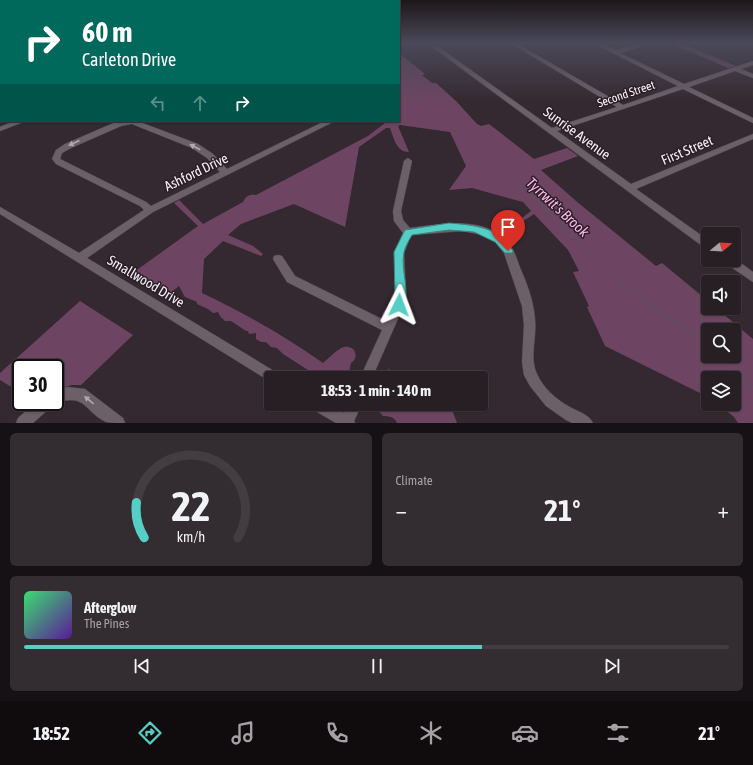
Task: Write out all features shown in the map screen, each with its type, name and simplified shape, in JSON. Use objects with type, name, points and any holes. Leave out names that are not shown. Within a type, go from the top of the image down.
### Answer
[{"type":"street","name":"Sunrise Avenue","points":[[457,63],[701,240]]},
{"type":"street","points":[[547,63],[622,107]]},
{"type":"street","points":[[637,63],[753,121]]},
{"type":"street","name":"Second Street","points":[[551,131],[753,63]]},
{"type":"street","points":[[736,69],[753,76]]},
{"type":"street","points":[[0,129],[19,122]]},
{"type":"street","points":[[150,210],[143,204],[59,162],[56,159],[58,154],[68,146],[116,125],[133,122],[195,146],[210,156],[225,172]]},
{"type":"street","name":"Ashford Drive","points":[[79,259],[150,210],[329,122]]},
{"type":"street","name":"First Street","points":[[630,188],[753,136]]},
{"type":"street","points":[[408,161],[397,208],[399,221],[408,232]]},
{"type":"street","name":"Smallwood Drive","points":[[0,210],[264,372]]},
{"type":"street","points":[[408,232],[449,227],[476,229],[491,235],[504,245],[508,251],[528,304],[530,326],[527,362],[533,381],[546,398],[563,412],[586,423]]},
{"type":"street","points":[[369,371],[399,305],[401,297],[399,252],[408,232]]},
{"type":"street","points":[[278,259],[291,279],[389,328]]},
{"type":"street","points":[[738,267],[753,278]]},
{"type":"street","points":[[64,394],[71,392],[80,394],[118,423]]},
{"type":"street","points":[[23,423],[36,411]]},
{"type":"street","points":[[329,411],[347,422],[352,411]]},
{"type":"shaded area","points":[[400,63],[411,63],[425,74],[422,75],[432,83],[436,83],[456,101],[477,124],[481,126],[489,124],[534,159],[567,148],[578,156],[541,170],[576,201],[656,266],[662,263],[701,295],[701,315],[724,315],[734,323],[701,323],[701,363],[741,363],[741,329],[753,339],[753,423],[738,423],[734,417],[727,411],[741,411],[741,371],[701,371],[701,394],[605,346],[573,272],[579,271],[568,250],[534,214],[504,234],[502,233],[531,211],[523,202],[472,188],[449,190],[466,166],[450,132],[400,125],[398,126],[409,152],[401,150],[398,147],[390,128],[386,128],[359,147],[345,227],[294,204],[241,224],[228,235],[253,246],[263,254],[261,256],[223,241],[204,259],[202,293],[264,325],[323,363],[341,348],[351,348],[356,355],[354,361],[351,363],[349,371],[309,371],[283,354],[277,348],[271,347],[266,342],[261,342],[256,339],[256,333],[249,334],[248,331],[231,321],[225,321],[218,312],[213,313],[197,304],[197,302],[185,297],[179,286],[169,294],[134,272],[198,226],[174,203],[179,200],[203,224],[243,202],[248,196],[256,195],[368,136],[384,122],[400,122]]},
{"type":"shaded area","points":[[716,63],[728,63],[736,66],[728,68]]},
{"type":"shaded area","points":[[80,301],[133,335],[81,385],[72,385],[64,387],[64,359],[16,359]]},
{"type":"shaded area","points":[[12,362],[12,387],[0,380],[0,373]]},
{"type":"shaded area","points":[[379,411],[453,411],[457,423],[397,423],[392,417],[383,416]]},
{"type":"waterway","name":"Tyrrwit's Brook","points":[[400,80],[408,92],[430,109]]},
{"type":"waterway","name":"Tyrrwit's Brook","points":[[429,108],[526,191]]},
{"type":"waterway","name":"Tyrrwit's Brook","points":[[525,190],[623,284],[636,294]]},
{"type":"waterway","name":"Tyrrwit's Brook","points":[[635,293],[680,327],[701,336]]},
{"type":"waterway","name":"Tyrrwit's Brook","points":[[727,363],[753,388]]},
{"type":"route","points":[[399,305],[401,287],[398,260],[400,246],[408,232],[449,227],[476,229],[484,231],[498,239],[508,251]]}]
